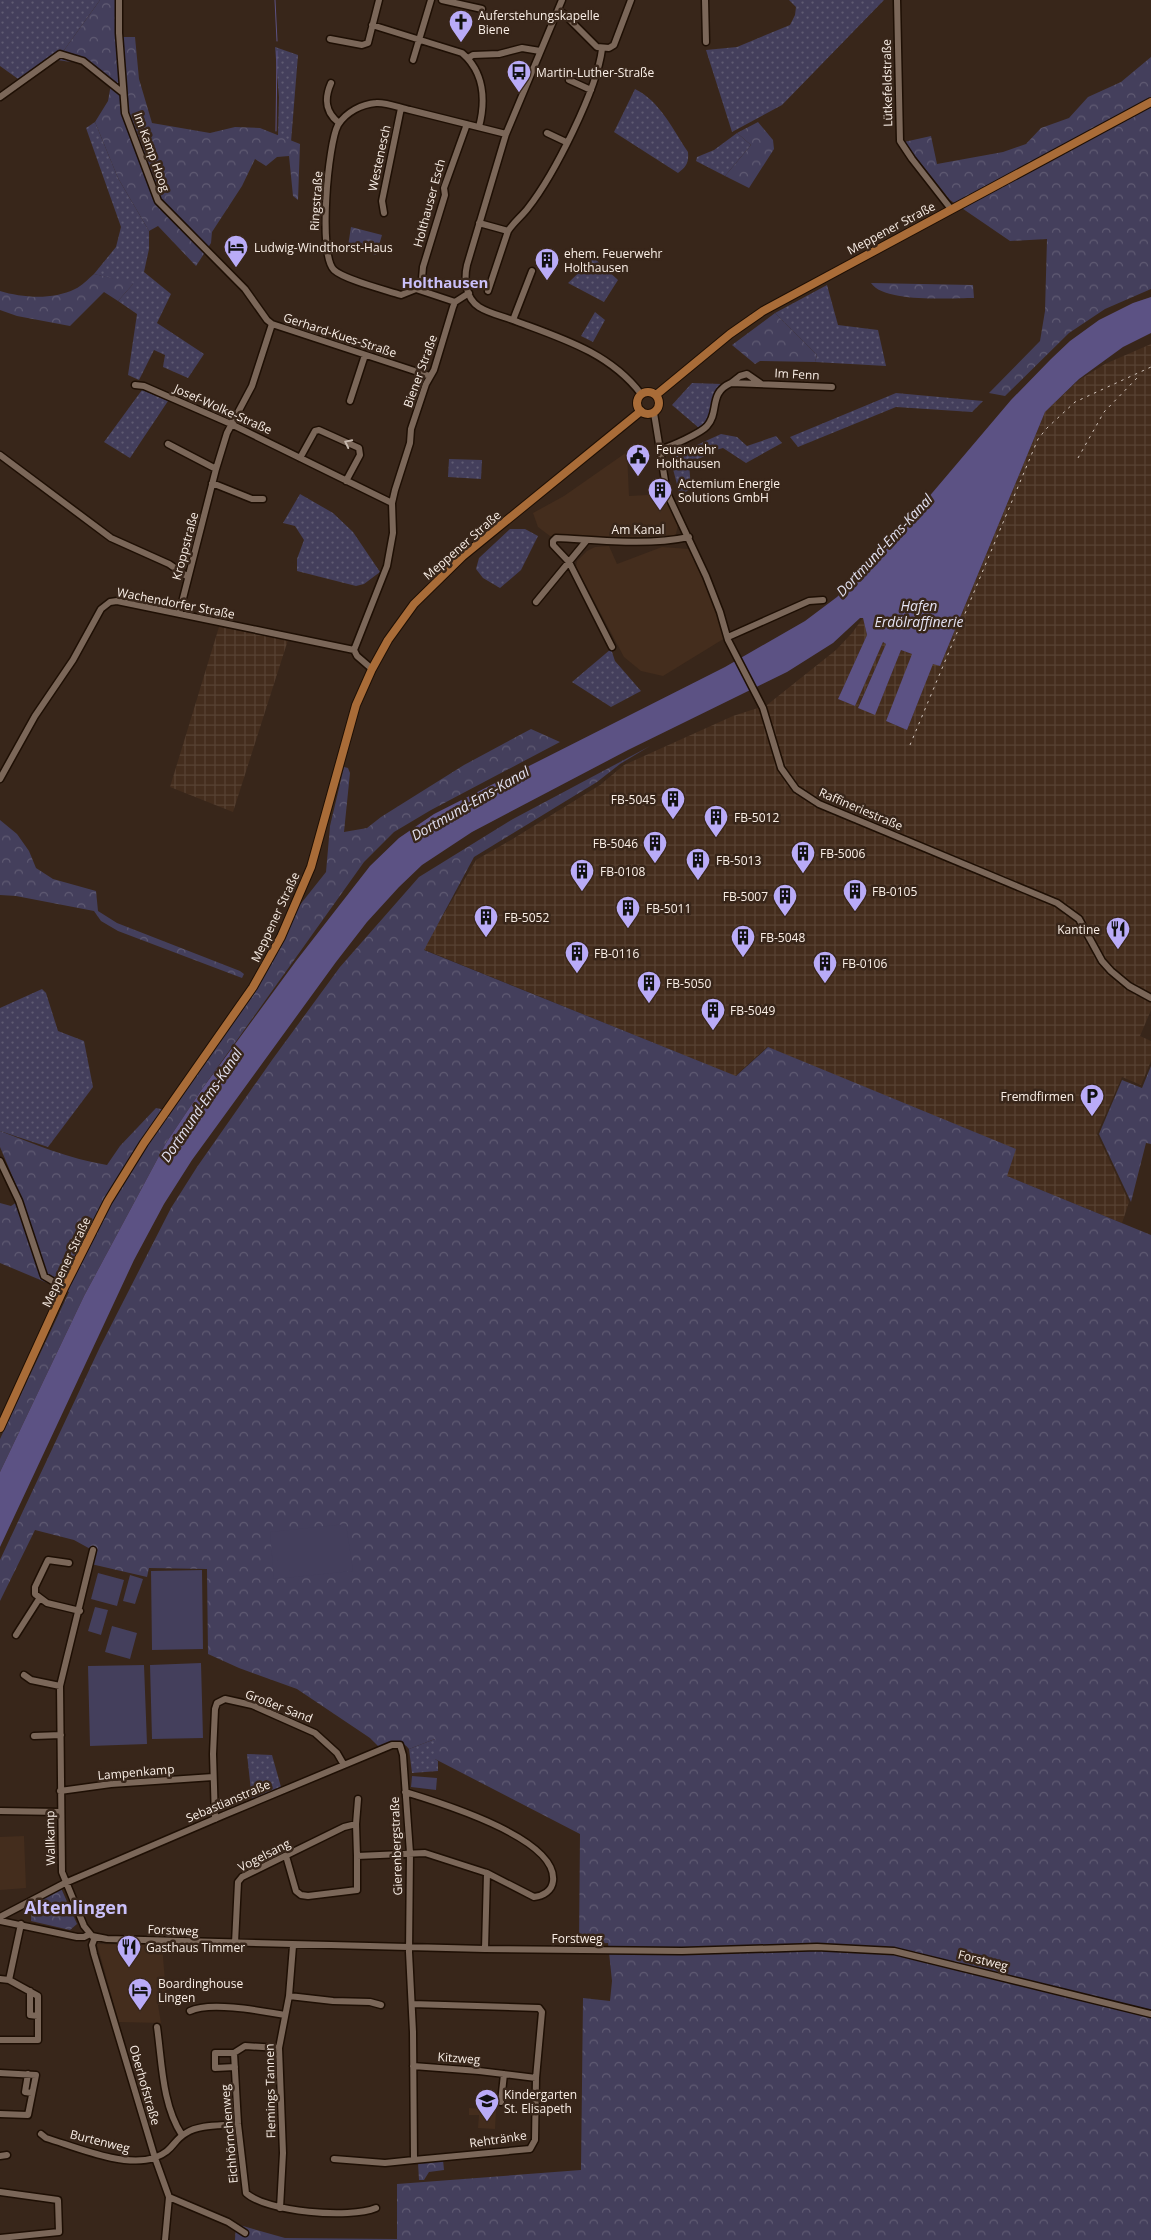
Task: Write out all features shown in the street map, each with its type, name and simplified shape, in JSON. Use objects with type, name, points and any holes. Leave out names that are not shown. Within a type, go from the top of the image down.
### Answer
[{"type":"main road","name":"Meppener Straße","points":[[656,395],[730,334],[763,311],[1151,102]]},
{"type":"main road","points":[[649,392],[656,395],[659,406],[654,413],[648,414],[640,411],[637,404],[641,394],[649,392]]},
{"type":"main road","name":"Meppener Straße","points":[[0,1428],[48,1327],[64,1288],[108,1201],[144,1143],[253,987],[281,937],[311,867],[348,726],[372,669],[400,622],[430,587],[464,556],[640,411]]},
{"type":"street","name":"Im Kamp Hoog","points":[[119,0],[119,33],[125,113],[158,201],[245,289],[267,320],[272,324]]},
{"type":"street","points":[[330,39],[362,45],[368,43],[379,0]]},
{"type":"street","points":[[413,60],[430,0]]},
{"type":"street","points":[[442,0],[482,9]]},
{"type":"street","points":[[562,0],[506,134],[464,275],[466,286],[479,307],[570,342],[602,358],[622,372],[641,394]]},
{"type":"street","points":[[558,10],[597,47],[602,49],[614,45],[631,0]]},
{"type":"street","points":[[705,0],[706,42]]},
{"type":"street","name":"Lütkefeldstraße","points":[[897,0],[900,141],[951,209]]},
{"type":"street","points":[[372,25],[462,53],[468,58],[475,67],[484,100],[479,128]]},
{"type":"street","points":[[468,58],[499,54],[522,48],[540,51]]},
{"type":"street","points":[[488,291],[508,231],[528,207],[552,170],[591,90],[602,49]]},
{"type":"street","points":[[0,97],[60,54],[83,61],[123,93]]},
{"type":"street","points":[[569,80],[591,90]]},
{"type":"street","points":[[332,83],[327,93],[326,104],[329,112],[339,123],[355,109],[378,102],[506,134]]},
{"type":"street","name":"Westenesch","points":[[384,213],[382,201],[401,108]]},
{"type":"street","name":"Ringstraße","points":[[339,123],[329,159],[324,236],[329,262],[334,269],[349,278],[401,296],[411,290],[422,290]]},
{"type":"street","name":"Holthauser Esch","points":[[422,290],[423,267],[445,195],[444,188],[467,124]]},
{"type":"street","points":[[547,133],[566,142]]},
{"type":"street","points":[[479,223],[508,231]]},
{"type":"street","points":[[513,320],[532,271]]},
{"type":"street","points":[[422,290],[455,302],[469,293]]},
{"type":"street","name":"Biener Straße","points":[[354,650],[387,566],[393,534],[392,504],[412,435],[411,429],[430,376],[434,370],[455,302]]},
{"type":"street","name":"Gerhard-Kues-Straße","points":[[272,324],[430,376]]},
{"type":"street","name":"Kroppstraße","points":[[179,614],[216,469],[231,424],[252,386],[272,324]]},
{"type":"street","points":[[350,401],[365,355]]},
{"type":"street","name":"Im Fenn","points":[[661,448],[706,428],[711,418],[717,394],[740,376],[747,374],[760,383],[832,387]]},
{"type":"street","name":"Josef-Wolke-Straße","points":[[135,385],[144,386],[231,424],[392,504]]},
{"type":"street","name":"Raffineriestraße","points":[[654,413],[667,493],[689,537],[734,651],[763,708],[781,768],[790,782],[802,794],[819,804],[1057,904],[1079,919],[1102,961],[1111,971],[1129,986],[1151,998]]},
{"type":"street","points":[[300,458],[315,431],[319,430],[359,448],[361,452],[346,481]]},
{"type":"street","points":[[168,444],[216,469]]},
{"type":"street","points":[[0,455],[111,538],[169,564],[188,577]]},
{"type":"street","points":[[212,483],[252,500],[263,499]]},
{"type":"street","name":"Am Kanal","points":[[612,647],[569,562],[553,545],[553,541],[556,538],[673,540],[689,537]]},
{"type":"street","points":[[536,602],[587,540]]},
{"type":"street","points":[[728,637],[809,601],[823,600]]},
{"type":"street","name":"Wachendorfer Straße","points":[[0,779],[35,716],[73,660],[104,605],[117,601],[354,650]]},
{"type":"street","points":[[354,650],[357,656],[372,669]]},
{"type":"street","points":[[0,1161],[19,1201],[44,1276],[64,1288]]},
{"type":"street","name":"Wallkamp","points":[[92,1936],[84,1926],[62,1872],[60,1686],[80,1611],[93,1550]]},
{"type":"street","points":[[69,1563],[48,1560],[35,1588],[35,1594],[40,1599],[80,1611]]},
{"type":"street","points":[[16,1635],[40,1599]]},
{"type":"street","points":[[24,1675],[31,1680],[60,1686]]},
{"type":"street","name":"Großer Sand","points":[[215,1819],[213,1777],[214,1709],[218,1703],[225,1699],[252,1706],[315,1733],[337,1753],[344,1765]]},
{"type":"street","points":[[34,1736],[61,1735]]},
{"type":"street","name":"Sebastianstraße","points":[[66,1883],[392,1745],[400,1745]]},
{"type":"street","name":"Gierenbergstraße","points":[[400,1745],[410,1853],[409,1947]]},
{"type":"street","name":"Lampenkamp","points":[[60,1791],[111,1784],[213,1777]]},
{"type":"street","points":[[357,1856],[425,1853],[486,1873],[534,1898],[542,1896],[549,1890],[553,1882],[552,1873],[547,1861],[539,1852],[522,1840],[484,1820],[405,1792]]},
{"type":"street","points":[[286,1856],[296,1892],[301,1895],[308,1896],[357,1890],[356,1824],[358,1799]]},
{"type":"street","points":[[0,1811],[60,1812]]},
{"type":"street","name":"Vogelsang","points":[[235,1944],[238,1882],[242,1877],[344,1827],[356,1824]]},
{"type":"street","points":[[485,1949],[486,1873]]},
{"type":"street","points":[[0,1917],[66,1883]]},
{"type":"street","name":"Forstweg","points":[[0,1922],[21,1924],[77,1937],[92,1936],[293,1946],[682,1950],[817,1947],[894,1951],[1151,2014]]},
{"type":"street","points":[[9,1980],[21,1924]]},
{"type":"street","name":"Oberhofstraße","points":[[92,1936],[94,1954],[155,2158],[170,2197],[165,2240]]},
{"type":"street","name":"Flemings Tannen","points":[[280,2208],[283,2153],[279,2048],[288,1996],[293,1946]]},
{"type":"street","points":[[334,2159],[385,2163],[414,2160],[412,2004],[409,1947]]},
{"type":"street","points":[[0,1979],[9,1980],[38,1996],[38,2040],[0,2040]]},
{"type":"street","points":[[288,1996],[333,2001],[370,2002],[381,2005]]},
{"type":"street","name":"Rehtränke","points":[[412,2004],[539,2008],[542,2012],[536,2078],[535,2140],[530,2149],[414,2160]]},
{"type":"street","points":[[190,2011],[199,2006],[250,2009],[285,2015]]},
{"type":"street","points":[[157,2026],[165,2087],[174,2122],[182,2135]]},
{"type":"street","name":"Eichhörnchenweg","points":[[235,2067],[216,2068],[215,2053],[234,2053],[245,2046],[279,2048]]},
{"type":"street","name":"Eichhörnchenweg","points":[[234,2053],[238,2124],[246,2192],[251,2197],[268,2206],[280,2208]]},
{"type":"street","name":"Kitzweg","points":[[413,2066],[536,2078]]},
{"type":"street","points":[[0,2073],[36,2075],[28,2115],[0,2114]]},
{"type":"street","points":[[501,2102],[504,2074]]},
{"type":"street","points":[[155,2158],[170,2150],[182,2135],[200,2128],[238,2124]]},
{"type":"street","name":"Burtenweg","points":[[41,2134],[59,2142],[120,2159],[139,2162],[155,2158]]},
{"type":"street","points":[[0,2192],[58,2200],[59,2232],[0,2238]]},
{"type":"street","points":[[170,2197],[228,2222],[244,2233]]},
{"type":"street","points":[[280,2208],[337,2214],[356,2213],[376,2208]]},
{"type":"shaded area","points":[[1151,344],[1151,1010],[1140,1036],[1151,1041],[1151,1061],[1141,1085],[1122,1077],[1097,1134],[1129,1202],[1122,1223],[1006,1176],[1015,1149],[767,1047],[735,1076],[423,949],[476,860],[600,785],[624,765],[733,716],[767,705],[836,650],[863,618],[867,635],[838,699],[855,706],[883,642],[886,644],[858,707],[875,714],[901,650],[913,654],[886,721],[907,730],[933,663],[940,666],[1045,412],[1079,380],[1105,364]]},
{"type":"shaded area","points":[[627,452],[629,496],[667,494],[678,525],[676,534],[671,537],[661,538],[550,536],[538,527],[533,513],[564,496]]},
{"type":"shaded area","points":[[609,546],[617,564],[662,547],[689,549],[718,613],[725,638],[663,676],[641,671],[624,657],[576,567],[577,561],[587,551],[595,547]]},
{"type":"shaded area","points":[[219,627],[288,640],[233,812],[170,787]]},
{"type":"shaded area","points":[[24,1836],[26,1888],[0,1890],[0,1837]]},
{"type":"shaded area","points":[[97,1944],[162,1945],[167,2005],[158,2005],[161,2023],[119,2022]]},
{"type":"shaded area","name":"Kindergarten St. Elisapeth","points":[[469,2108],[496,2110],[495,2129],[478,2128],[479,2115],[469,2115]]},
{"type":"green space","points":[[0,0],[100,0],[57,60],[21,81],[0,66]]},
{"type":"green space","points":[[100,0],[117,0],[118,37],[135,37],[139,79],[152,123],[210,133],[235,127],[260,128],[300,144],[298,200],[293,196],[289,156],[277,157],[266,166],[255,159],[242,186],[212,232],[211,243],[196,266],[158,226],[149,231],[118,178],[95,122],[108,101],[111,84],[79,63],[57,60]]},
{"type":"green space","points":[[789,0],[884,0],[782,105],[732,132],[706,50],[737,47],[790,25],[795,15],[796,7]]},
{"type":"green space","points":[[275,47],[298,55],[291,142],[278,136],[279,97]]},
{"type":"green space","points":[[1151,57],[1151,289],[1105,309],[1069,333],[1005,396],[989,393],[1040,341],[1045,311],[1047,239],[1010,241],[950,200],[904,142],[931,136],[937,164],[1003,152],[1026,144],[1041,128],[1069,118],[1088,97],[1121,82]]},
{"type":"green space","points":[[635,89],[644,94],[659,108],[688,152],[686,164],[678,173],[614,132]]},
{"type":"green space","points":[[95,122],[118,178],[149,231],[149,249],[144,272],[171,294],[157,323],[204,354],[188,378],[163,367],[165,355],[154,350],[139,380],[128,375],[137,314],[118,301],[133,284],[94,274],[116,247],[121,227],[86,128]]},
{"type":"green space","points":[[758,122],[773,140],[774,149],[749,188],[725,176],[751,145],[737,133]]},
{"type":"green space","points":[[737,133],[751,145],[725,176],[696,161],[697,157],[714,150]]},
{"type":"green space","points":[[351,227],[382,235],[376,255],[348,246]]},
{"type":"green space","points":[[594,258],[618,280],[604,302],[568,283]]},
{"type":"green space","points":[[94,274],[134,283],[118,301],[104,292],[70,326],[17,316],[0,310],[0,291],[38,297],[57,295],[78,288]]},
{"type":"green space","points":[[871,283],[973,285],[974,298],[935,299],[903,297],[889,294]]},
{"type":"green space","points":[[827,285],[838,325],[878,330],[886,366],[815,362],[817,355],[775,313]]},
{"type":"green space","points":[[595,312],[605,320],[593,342],[581,336]]},
{"type":"green space","points":[[775,313],[817,355],[815,362],[760,361],[755,364],[732,345]]},
{"type":"green space","points":[[692,383],[722,384],[715,396],[708,418],[699,428],[672,405]]},
{"type":"green space","points":[[142,390],[168,401],[130,458],[104,442]]},
{"type":"green space","points":[[896,393],[983,401],[972,412],[896,407],[798,447],[790,437]]},
{"type":"green space","points":[[721,434],[737,437],[747,446],[776,436],[782,443],[746,463],[723,448],[689,464],[691,488],[680,496],[673,469],[675,455]]},
{"type":"green space","points":[[449,459],[482,460],[481,479],[448,477]]},
{"type":"green space","points":[[300,494],[333,513],[353,532],[380,572],[364,584],[356,586],[297,571],[297,559],[304,540],[295,526],[283,523]]},
{"type":"green space","points":[[510,529],[525,529],[538,536],[521,570],[500,588],[483,578],[476,569],[479,558]]},
{"type":"green space","points":[[611,649],[615,661],[641,691],[611,707],[572,682]]},
{"type":"green space","points":[[531,729],[560,742],[431,810],[394,832],[364,862],[202,1089],[166,1143],[84,1296],[0,1472],[0,1439],[69,1292],[0,1263],[0,1203],[11,1206],[17,1202],[19,1192],[0,1147],[0,1131],[66,1155],[107,1165],[120,1146],[156,1108],[170,1111],[179,1101],[237,1015],[283,938],[299,906],[326,872],[330,826],[344,767],[348,768],[350,773],[344,832],[367,828],[381,817],[464,765]]},
{"type":"green space","points":[[650,746],[620,764],[597,782],[474,857],[424,950],[736,1076],[768,1047],[1016,1149],[1007,1176],[1151,1235],[1151,2240],[235,2240],[236,2224],[285,2238],[397,2239],[397,2184],[581,2170],[583,1998],[610,2001],[612,1981],[608,1943],[579,1944],[580,1834],[435,1759],[435,1739],[409,1749],[399,1743],[379,1747],[370,1738],[297,1689],[239,1668],[208,1654],[207,1569],[149,1568],[147,1577],[91,1564],[94,1551],[74,1540],[35,1530],[0,1601],[0,1560],[100,1347],[171,1208],[197,1167],[272,1060],[340,967],[419,877],[513,819]]},
{"type":"green space","points":[[0,820],[17,834],[29,851],[36,868],[53,879],[96,891],[98,911],[117,923],[240,971],[244,974],[242,978],[118,931],[101,921],[94,911],[16,896],[0,895]]},
{"type":"green space","points":[[42,989],[46,993],[58,1031],[84,1041],[93,1087],[48,1147],[0,1131],[0,1008]]},
{"type":"green space","points":[[1151,1066],[1151,1144],[1146,1143],[1131,1202],[1099,1134],[1122,1080],[1142,1088]]},
{"type":"green space","points":[[346,1524],[353,1571],[274,1579],[270,1532]]},
{"type":"green space","points":[[202,1570],[203,1649],[152,1650],[151,1571]]},
{"type":"green space","points":[[98,1573],[124,1580],[117,1606],[91,1599]]},
{"type":"green space","points":[[130,1575],[143,1579],[135,1604],[123,1601]]},
{"type":"green space","points":[[95,1607],[108,1610],[101,1635],[88,1631]]},
{"type":"green space","points":[[112,1626],[137,1633],[130,1659],[105,1652]]},
{"type":"green space","points":[[201,1663],[203,1738],[152,1739],[150,1665]]},
{"type":"green space","points":[[144,1665],[147,1744],[90,1746],[88,1666]]},
{"type":"green space","points":[[435,1739],[435,1759],[438,1761],[438,1771],[412,1773],[409,1749]]},
{"type":"green space","points":[[247,1754],[272,1755],[281,1787],[252,1800]]},
{"type":"green space","points":[[412,1776],[437,1778],[436,1790],[411,1787]]},
{"type":"green space","points":[[61,1888],[77,1924],[70,1930],[31,1921],[32,1903]]},
{"type":"green space","points":[[443,2160],[444,2170],[429,2172],[424,2180],[419,2180],[418,2163]]},
{"type":"water","points":[[1151,297],[1151,333],[1123,347],[1079,379],[1045,412],[940,666],[933,664],[907,730],[886,721],[912,654],[901,650],[875,715],[858,708],[886,644],[883,642],[855,706],[838,699],[867,635],[863,618],[860,618],[833,643],[787,672],[628,750],[472,832],[422,865],[399,887],[367,922],[336,962],[192,1160],[164,1204],[134,1260],[0,1547],[0,1472],[84,1296],[166,1143],[202,1089],[296,961],[370,866],[399,838],[434,814],[725,667],[805,621],[837,597],[877,558],[1011,400],[1070,341],[1099,320],[1133,303]]},
{"type":"waterway","points":[[275,0],[277,41]]},
{"type":"waterway","points":[[276,131],[277,51]]},
{"type":"railway","points":[[910,745],[1038,439],[1075,402],[1151,367]]},
{"type":"railway","points":[[1078,458],[1104,412],[1138,377]]},
{"type":"place","name":"Auferstehungskapelle Biene","points":[[461,43]]},
{"type":"place","name":"Martin-Luther-Straße","points":[[519,93]]},
{"type":"place","name":"Ludwig-Windthorst-Haus","points":[[236,268]]},
{"type":"place","name":"ehem. Feuerwehr Holthausen","points":[[547,281]]},
{"type":"place","name":"Feuerwehr Holthausen","points":[[638,477]]},
{"type":"place","name":"Actemium Energie Solutions GmbH","points":[[660,511]]},
{"type":"place","name":"FB-5045","points":[[673,820]]},
{"type":"place","name":"FB-5012","points":[[716,838]]},
{"type":"place","name":"FB-5046","points":[[655,864]]},
{"type":"place","name":"FB-5006","points":[[803,874]]},
{"type":"place","name":"FB-5013","points":[[698,881]]},
{"type":"place","name":"FB-0108","points":[[582,892]]},
{"type":"place","name":"FB-0105","points":[[855,912]]},
{"type":"place","name":"FB-5007","points":[[785,917]]},
{"type":"place","name":"FB-5011","points":[[628,929]]},
{"type":"place","name":"FB-5052","points":[[486,938]]},
{"type":"place","name":"Kantine","points":[[1118,950]]},
{"type":"place","name":"FB-5048","points":[[743,958]]},
{"type":"place","name":"FB-0116","points":[[577,974]]},
{"type":"place","name":"FB-0106","points":[[825,984]]},
{"type":"place","name":"FB-5050","points":[[649,1004]]},
{"type":"place","name":"FB-5049","points":[[713,1031]]},
{"type":"place","name":"Fremdfirmen","points":[[1092,1117]]},
{"type":"place","name":"Gasthaus Timmer","points":[[129,1968]]},
{"type":"place","name":"Boardinghouse Lingen","points":[[140,2011]]},
{"type":"place","name":"Kindergarten St. Elisapeth","points":[[487,2122]]},
{"type":"district","name":"Holthausen","points":[[445,282]]},
{"type":"district","name":"Altenlingen","points":[[76,1907]]},
{"type":"water label","name":"Dortmund-Ems-Kanal","points":[[884,545]]},
{"type":"water label","name":"Hafen Erdölraffinerie","points":[[919,614]]},
{"type":"water label","name":"Dortmund-Ems-Kanal","points":[[470,803]]},
{"type":"water label","name":"Dortmund-Ems-Kanal","points":[[201,1105]]}]
